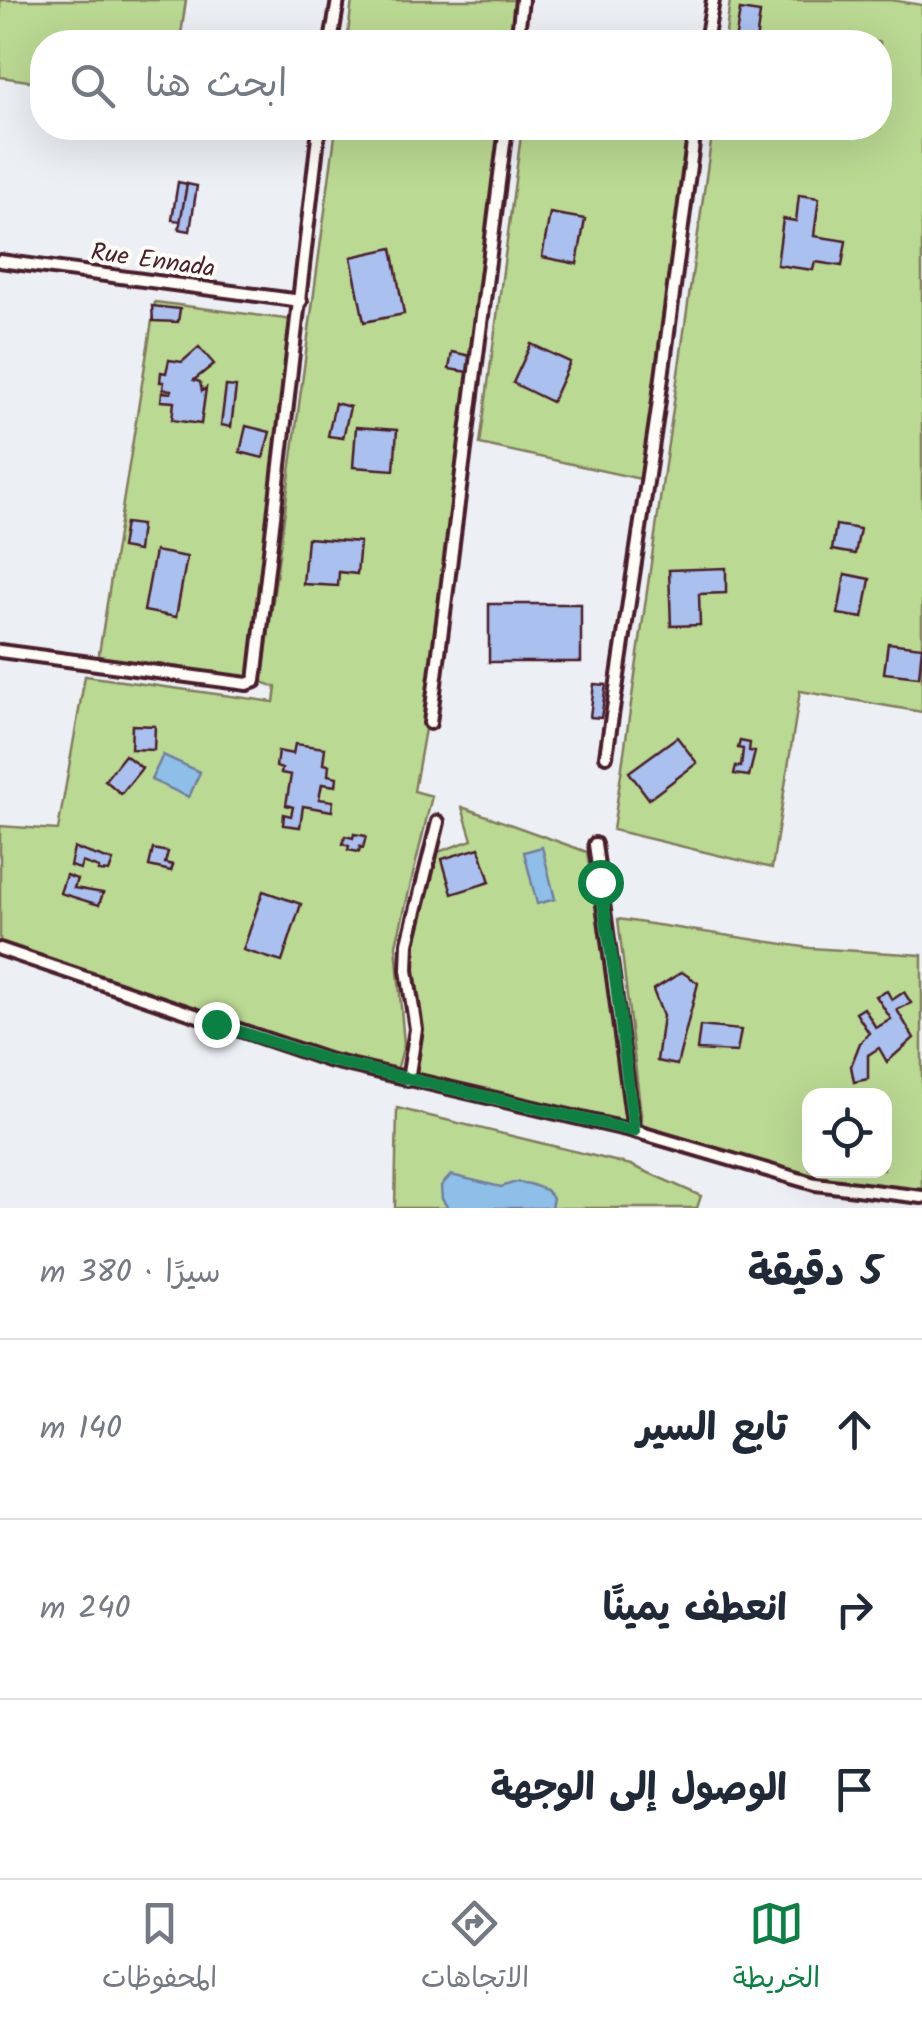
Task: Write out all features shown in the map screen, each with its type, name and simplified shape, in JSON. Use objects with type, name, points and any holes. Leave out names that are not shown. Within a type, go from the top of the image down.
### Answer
[{"type":"street","points":[[334,30],[338,0]]},
{"type":"street","points":[[518,30],[522,0]]},
{"type":"street","points":[[708,30],[712,0]]},
{"type":"street","points":[[0,651],[253,684],[318,140]]},
{"type":"street","points":[[430,723],[504,140]]},
{"type":"street","points":[[606,756],[660,396],[692,140]]},
{"type":"street","name":"Rue Ennada","points":[[0,261],[301,301]]},
{"type":"street","points":[[408,1080],[416,1029],[406,970],[408,943],[438,822]]},
{"type":"street","points":[[595,844],[634,1131]]},
{"type":"street","points":[[0,949],[328,1060],[634,1131],[816,1184],[922,1197]]},
{"type":"green space","points":[[0,0],[186,0],[182,30],[30,30],[30,81],[0,77]]},
{"type":"green space","points":[[352,0],[519,0],[515,30],[348,30]]},
{"type":"green space","points":[[730,0],[891,0],[922,5],[922,712],[800,691],[772,868],[613,830],[711,140],[892,140],[892,30],[726,30]]},
{"type":"green space","points":[[334,140],[502,140],[430,701],[414,791],[432,796],[396,945],[404,1045],[396,1074],[287,1044],[0,944],[0,826],[58,830],[85,676],[274,702],[276,687],[262,682]]},
{"type":"green space","points":[[520,140],[692,140],[645,480],[480,444]]},
{"type":"green space","points":[[155,302],[293,320],[249,682],[98,660]]},
{"type":"green space","points":[[462,807],[587,852],[628,1125],[414,1076],[421,1033],[413,974],[414,932],[438,852],[472,840]]},
{"type":"green space","points":[[618,919],[810,948],[922,955],[922,1190],[812,1185],[643,1131]]},
{"type":"green space","points":[[397,1108],[631,1165],[701,1196],[697,1208],[395,1208]]},
{"type":"water","points":[[163,755],[200,772],[189,797],[151,780]]},
{"type":"water","points":[[542,847],[555,899],[537,904],[524,852]]},
{"type":"water","points":[[451,1175],[501,1187],[516,1182],[530,1184],[546,1190],[553,1198],[551,1208],[448,1208],[441,1186]]},
{"type":"building","points":[[740,10],[760,13],[758,30],[737,30]]},
{"type":"building","points":[[178,182],[187,184],[181,221],[172,220]]},
{"type":"building","points":[[187,184],[197,186],[190,231],[179,229]]},
{"type":"building","points":[[799,195],[819,198],[814,236],[846,241],[842,266],[815,262],[813,270],[777,265],[783,219],[796,221]]},
{"type":"building","points":[[550,213],[585,219],[577,264],[542,257]]},
{"type":"building","points":[[392,248],[404,314],[364,322],[351,257]]},
{"type":"building","points":[[152,306],[180,309],[178,322],[153,321]]},
{"type":"building","points":[[531,344],[570,362],[552,402],[513,383]]},
{"type":"building","points":[[199,347],[214,364],[194,380],[200,382],[202,391],[206,388],[201,424],[172,420],[174,402],[161,401],[162,392],[172,390],[163,389],[161,372],[166,373],[169,360],[182,362]]},
{"type":"building","points":[[452,352],[471,356],[468,372],[449,369]]},
{"type":"building","points":[[226,386],[236,387],[231,427],[221,425]]},
{"type":"building","points":[[335,403],[350,407],[343,438],[328,436]]},
{"type":"building","points":[[246,426],[270,432],[263,458],[240,452]]},
{"type":"building","points":[[356,427],[397,430],[394,470],[353,467]]},
{"type":"building","points":[[125,523],[141,525],[138,551],[121,548]]},
{"type":"building","points":[[836,525],[860,529],[855,554],[832,550]]},
{"type":"building","points":[[307,538],[360,542],[357,574],[339,572],[338,586],[303,584]]},
{"type":"building","points":[[155,551],[187,557],[176,617],[144,611]]},
{"type":"building","points":[[726,568],[726,593],[699,594],[700,625],[671,626],[669,570]]},
{"type":"building","points":[[845,574],[870,579],[863,618],[838,614]]},
{"type":"building","points":[[489,604],[581,604],[581,662],[489,662]]},
{"type":"building","points":[[888,643],[922,647],[919,677],[884,673]]},
{"type":"building","points":[[594,684],[606,685],[601,718],[590,717]]},
{"type":"building","points":[[132,725],[155,726],[154,750],[131,749]]},
{"type":"building","points":[[677,737],[697,763],[649,799],[629,772]]},
{"type":"building","points":[[740,741],[750,743],[749,751],[755,752],[749,776],[734,774],[736,766],[741,767]]},
{"type":"building","points":[[295,744],[325,748],[323,764],[329,765],[328,775],[337,777],[336,786],[322,784],[319,799],[333,801],[332,811],[303,806],[300,827],[283,825],[284,814],[291,816],[293,807],[286,805],[291,775],[276,767],[278,751],[293,754]]},
{"type":"building","points":[[125,755],[142,768],[121,794],[105,780]]},
{"type":"building","points":[[354,834],[366,836],[359,852],[348,850],[349,846],[343,844],[345,836],[353,838]]},
{"type":"building","points":[[74,848],[113,861],[109,872],[82,862],[80,869],[70,866]]},
{"type":"building","points":[[479,848],[490,882],[452,894],[442,859]]},
{"type":"building","points":[[153,849],[168,852],[165,863],[173,865],[171,871],[149,866]]},
{"type":"building","points":[[66,875],[77,879],[74,888],[103,893],[99,905],[60,893]]},
{"type":"building","points":[[263,891],[301,904],[282,962],[243,950]]},
{"type":"building","points":[[682,972],[698,983],[677,1065],[657,1061],[663,1016],[653,990]]},
{"type":"building","points":[[887,991],[892,1000],[904,992],[911,1003],[897,1010],[914,1038],[887,1062],[879,1048],[868,1055],[868,1079],[854,1082],[851,1066],[860,1043],[869,1033],[856,1013],[864,1008],[876,1028],[891,1019],[876,996]]},
{"type":"building","points":[[700,1026],[741,1030],[737,1052],[697,1050]]},
{"type":"route","points":[[216,1024],[328,1060],[634,1131],[600,882]]}]
